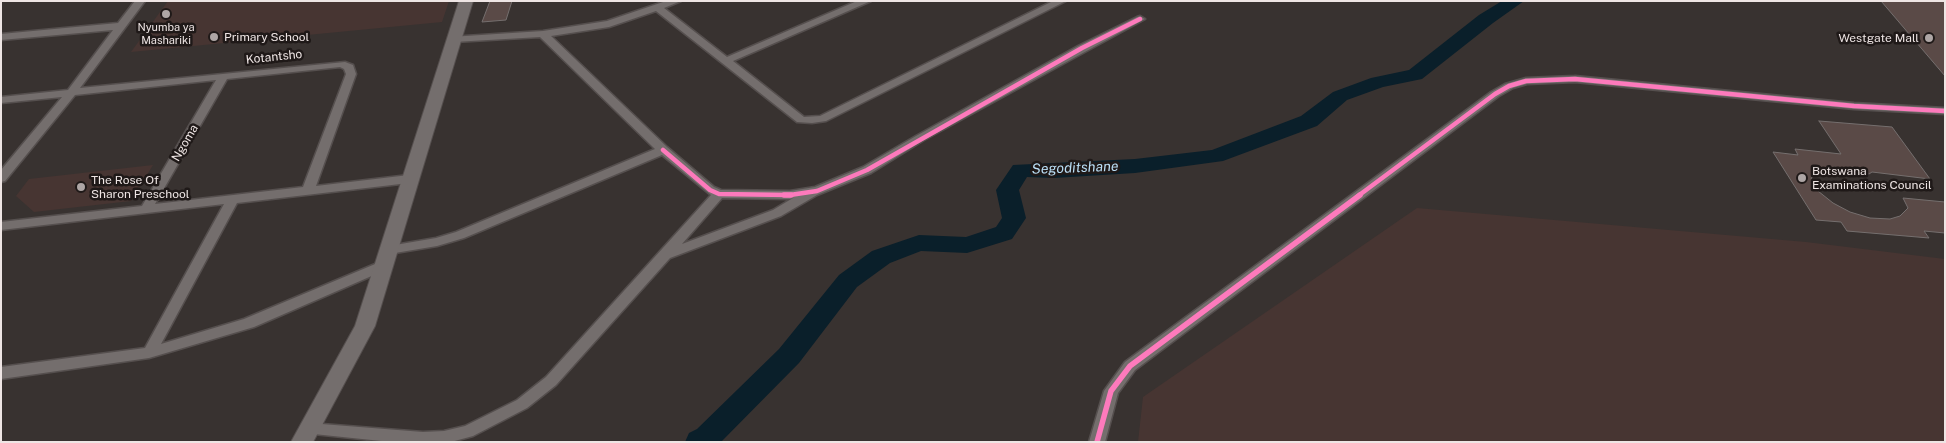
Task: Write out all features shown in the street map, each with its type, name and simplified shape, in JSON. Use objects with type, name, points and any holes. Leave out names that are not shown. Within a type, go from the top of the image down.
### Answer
[{"type":"street","points":[[1,178],[71,93],[140,1]]},
{"type":"street","points":[[466,1],[409,179],[387,258],[365,326],[305,435],[444,437],[468,432],[522,404],[550,381],[719,194]]},
{"type":"street","points":[[725,61],[866,1]]},
{"type":"street","points":[[658,8],[801,120],[822,119],[1061,1]]},
{"type":"street","points":[[454,39],[543,34],[609,24],[672,2]]},
{"type":"street","points":[[664,255],[777,213],[817,191],[867,170],[920,138],[1082,48],[1140,19]]},
{"type":"street","points":[[1,37],[122,26]]},
{"type":"street","points":[[543,34],[662,150],[710,190],[719,194],[790,194],[817,191]]},
{"type":"street","name":"Kotantsho","points":[[1,100],[341,64],[349,67],[351,74],[308,190]]},
{"type":"street","name":"Ngoma","points":[[146,209],[224,76]]},
{"type":"street","points":[[1096,442],[1110,391],[1130,366],[1495,94],[1509,86],[1526,81],[1575,79],[1854,106],[1945,111]]},
{"type":"street","points":[[1,373],[149,354],[248,324],[387,258],[460,235],[662,150]]},
{"type":"street","points":[[1,226],[409,179]]},
{"type":"street","points":[[149,354],[233,199]]},
{"type":"shaded area","name":"Primary School","points":[[168,1],[449,1],[442,22],[131,52]]},
{"type":"shaded area","name":"The Rose Of Sharon Preschool","points":[[153,165],[131,201],[34,212],[16,196],[29,179]]},
{"type":"shaded area","points":[[1417,208],[1806,242],[1945,259],[1945,442],[1138,442],[1143,397]]},
{"type":"building","points":[[490,1],[512,1],[506,20],[482,22]]},
{"type":"building","name":"Westgate Mall","points":[[1881,1],[1945,1],[1945,76]]},
{"type":"building","name":"Botswana Examinations Council","points":[[1819,121],[1892,127],[1930,179],[1872,172],[1869,174],[1835,167],[1824,169],[1811,178],[1818,191],[1833,203],[1850,212],[1870,218],[1890,219],[1900,216],[1908,208],[1903,198],[1945,202],[1945,233],[1924,231],[1929,238],[1847,231],[1841,222],[1816,220],[1773,152],[1798,155],[1795,149],[1841,154]]},
{"type":"waterway","name":"Segoditshane","points":[[1510,1],[1513,4]]},
{"type":"waterway","name":"Segoditshane","points":[[699,442],[707,437],[789,356],[848,281],[881,257],[919,243],[967,245],[1004,233],[1014,218],[1007,190],[1021,170],[1054,171],[1135,166],[1215,156],[1309,121],[1340,96],[1378,82],[1415,75],[1486,19],[1515,1]]},
{"type":"cycle path","points":[[663,150],[710,190],[719,194],[790,195],[817,191],[867,170],[920,138],[1082,48],[1140,19]]},
{"type":"cycle path","points":[[1097,442],[1111,391],[1130,366],[1495,94],[1509,86],[1526,81],[1575,79],[1854,106],[1945,111]]},
{"type":"place","name":"Nyumba ya Mashariki","points":[[166,14]]},
{"type":"place","name":"Primary School","points":[[214,37]]},
{"type":"place","name":"Westgate Mall","points":[[1929,38]]},
{"type":"place","name":"Botswana Examinations Council","points":[[1802,178]]},
{"type":"place","name":"The Rose Of Sharon Preschool","points":[[81,187]]}]
